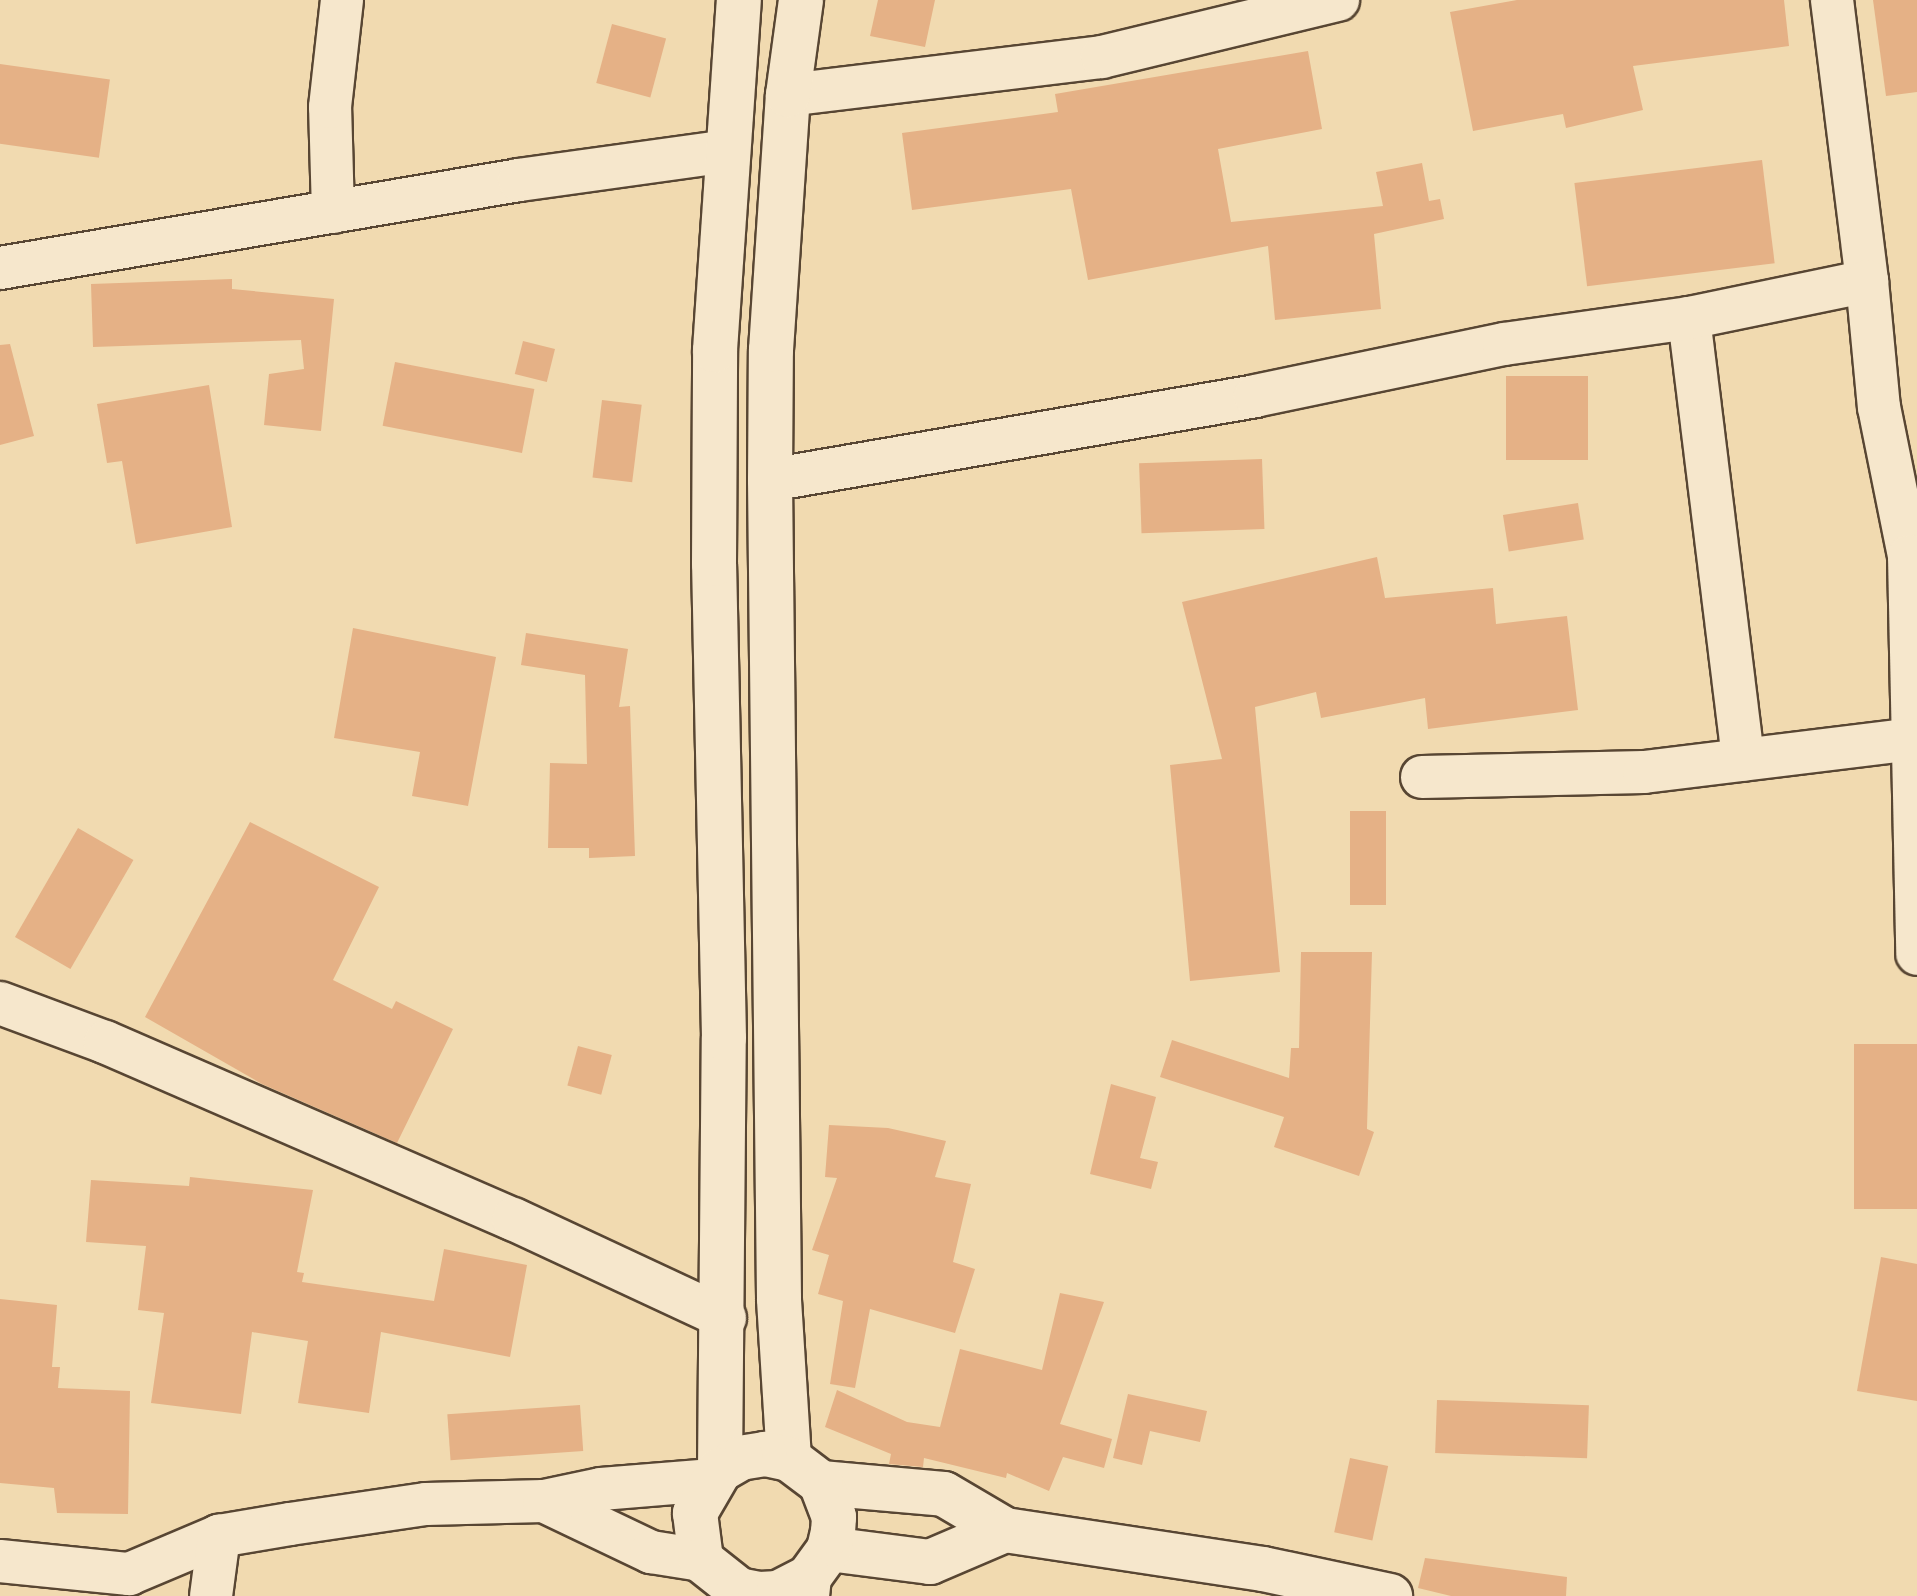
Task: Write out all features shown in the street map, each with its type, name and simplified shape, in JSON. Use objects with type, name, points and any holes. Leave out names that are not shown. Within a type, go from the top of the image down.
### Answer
[{"type":"main road","points":[[739,0],[715,350],[714,564],[725,1318],[715,1475],[695,1513],[714,1578],[760,1594],[778,1593],[815,1574],[930,1562],[1005,1530]]},
{"type":"main road","points":[[801,0],[788,95],[771,350],[770,480],[779,1298],[805,1471],[834,1517],[815,1574]]},
{"type":"main road","points":[[715,1475],[741,1458],[765,1454],[805,1471],[944,1494],[1005,1530],[1263,1569],[1390,1596]]},
{"type":"street","points":[[333,212],[330,107],[342,0]]},
{"type":"street","points":[[788,95],[1102,57],[1338,0]]},
{"type":"street","points":[[1832,0],[1867,281],[1879,407],[1909,556],[1917,954]]},
{"type":"street","points":[[0,268],[727,151]]},
{"type":"street","points":[[770,480],[1255,396],[1504,344],[1689,318],[1867,281]]},
{"type":"street","points":[[1689,318],[1743,760]]},
{"type":"street","points":[[1422,777],[1644,772],[1913,739]]},
{"type":"street","points":[[0,1003],[105,1042],[513,1219],[725,1318]]},
{"type":"street","points":[[0,1561],[129,1574],[219,1536],[426,1504],[544,1501],[612,1488],[715,1475]]},
{"type":"street","points":[[544,1501],[714,1578]]},
{"type":"street","points":[[211,1596],[219,1536]]},
{"type":"building","points":[[878,0],[935,0],[925,47],[870,36]]},
{"type":"building","points":[[1517,0],[1784,0],[1789,46],[1633,66],[1643,110],[1566,128],[1563,114],[1473,131],[1450,12]]},
{"type":"building","points":[[1873,0],[1917,0],[1917,92],[1886,96]]},
{"type":"building","points":[[612,24],[666,38],[650,97],[596,83]]},
{"type":"building","points":[[1308,51],[1322,129],[1218,149],[1231,222],[1383,206],[1376,172],[1422,163],[1429,201],[1440,199],[1444,219],[1374,234],[1381,309],[1275,320],[1268,246],[1088,280],[1071,189],[912,210],[902,133],[1058,112],[1055,94]]},
{"type":"building","points":[[0,64],[110,79],[99,158],[0,144]]},
{"type":"building","points":[[1762,160],[1775,263],[1587,286],[1574,183]]},
{"type":"building","points":[[232,279],[232,289],[334,299],[321,431],[264,425],[269,374],[304,369],[301,340],[93,347],[91,284]]},
{"type":"building","points":[[523,341],[555,349],[547,382],[515,374]]},
{"type":"building","points":[[10,344],[34,436],[0,445],[0,345]]},
{"type":"building","points":[[395,362],[534,389],[522,453],[383,426]]},
{"type":"building","points":[[1506,376],[1588,376],[1588,460],[1506,460]]},
{"type":"building","points":[[209,385],[232,527],[136,544],[122,461],[107,463],[97,404]]},
{"type":"building","points":[[602,400],[642,405],[632,482],[592,477]]},
{"type":"building","points":[[1262,459],[1264,529],[1142,533],[1139,463]]},
{"type":"building","points":[[1578,503],[1584,540],[1509,551],[1503,515]]},
{"type":"building","points":[[1377,557],[1385,598],[1493,588],[1496,624],[1567,616],[1578,710],[1428,729],[1425,698],[1321,718],[1316,692],[1255,707],[1280,972],[1190,981],[1170,765],[1222,759],[1182,602]]},
{"type":"building","points":[[353,628],[496,657],[468,806],[412,796],[420,752],[334,738]]},
{"type":"building","points":[[526,633],[628,649],[619,707],[630,706],[635,856],[589,858],[589,848],[548,848],[550,763],[587,764],[585,675],[521,665]]},
{"type":"building","points":[[1350,811],[1386,811],[1386,905],[1350,905]]},
{"type":"building","points":[[250,822],[379,887],[333,980],[392,1009],[396,1001],[453,1029],[397,1143],[262,1084],[145,1017]]},
{"type":"building","points":[[78,828],[133,860],[70,969],[15,937]]},
{"type":"building","points":[[1301,952],[1372,952],[1367,1129],[1374,1132],[1359,1176],[1274,1147],[1284,1117],[1160,1077],[1172,1040],[1289,1078],[1291,1048],[1299,1048]]},
{"type":"building","points":[[1854,1044],[1917,1044],[1917,1209],[1854,1209]]},
{"type":"building","points":[[578,1046],[612,1055],[601,1095],[567,1086]]},
{"type":"building","points":[[1111,1084],[1156,1097],[1140,1158],[1158,1162],[1151,1189],[1090,1174]]},
{"type":"building","points":[[829,1125],[888,1128],[946,1141],[935,1177],[971,1184],[953,1262],[975,1269],[955,1333],[870,1309],[855,1388],[830,1384],[843,1301],[818,1294],[829,1255],[812,1250],[837,1178],[825,1177]]},
{"type":"building","points":[[190,1177],[313,1190],[297,1272],[304,1273],[302,1282],[434,1301],[444,1249],[527,1265],[510,1357],[381,1332],[369,1413],[298,1403],[308,1341],[252,1332],[241,1414],[151,1403],[164,1313],[138,1310],[146,1246],[86,1242],[91,1180],[189,1186]]},
{"type":"building","points":[[1881,1257],[1917,1264],[1917,1401],[1857,1391]]},
{"type":"building","points":[[1060,1293],[1104,1302],[1060,1424],[1112,1439],[1104,1468],[1063,1457],[1049,1491],[1007,1473],[1006,1478],[924,1458],[923,1467],[889,1464],[891,1454],[825,1427],[837,1390],[907,1422],[940,1427],[960,1349],[1042,1370]]},
{"type":"building","points":[[0,1299],[57,1305],[52,1367],[60,1367],[58,1388],[130,1391],[128,1514],[57,1513],[54,1488],[0,1483]]},
{"type":"building","points":[[1128,1394],[1207,1411],[1200,1442],[1150,1431],[1142,1465],[1113,1458]]},
{"type":"building","points":[[1437,1400],[1589,1405],[1587,1458],[1435,1453]]},
{"type":"building","points":[[580,1405],[583,1451],[451,1460],[447,1414]]},
{"type":"building","points":[[1350,1458],[1388,1466],[1372,1540],[1334,1532]]},
{"type":"building","points":[[1425,1558],[1567,1577],[1566,1596],[1451,1596],[1418,1588]]}]
